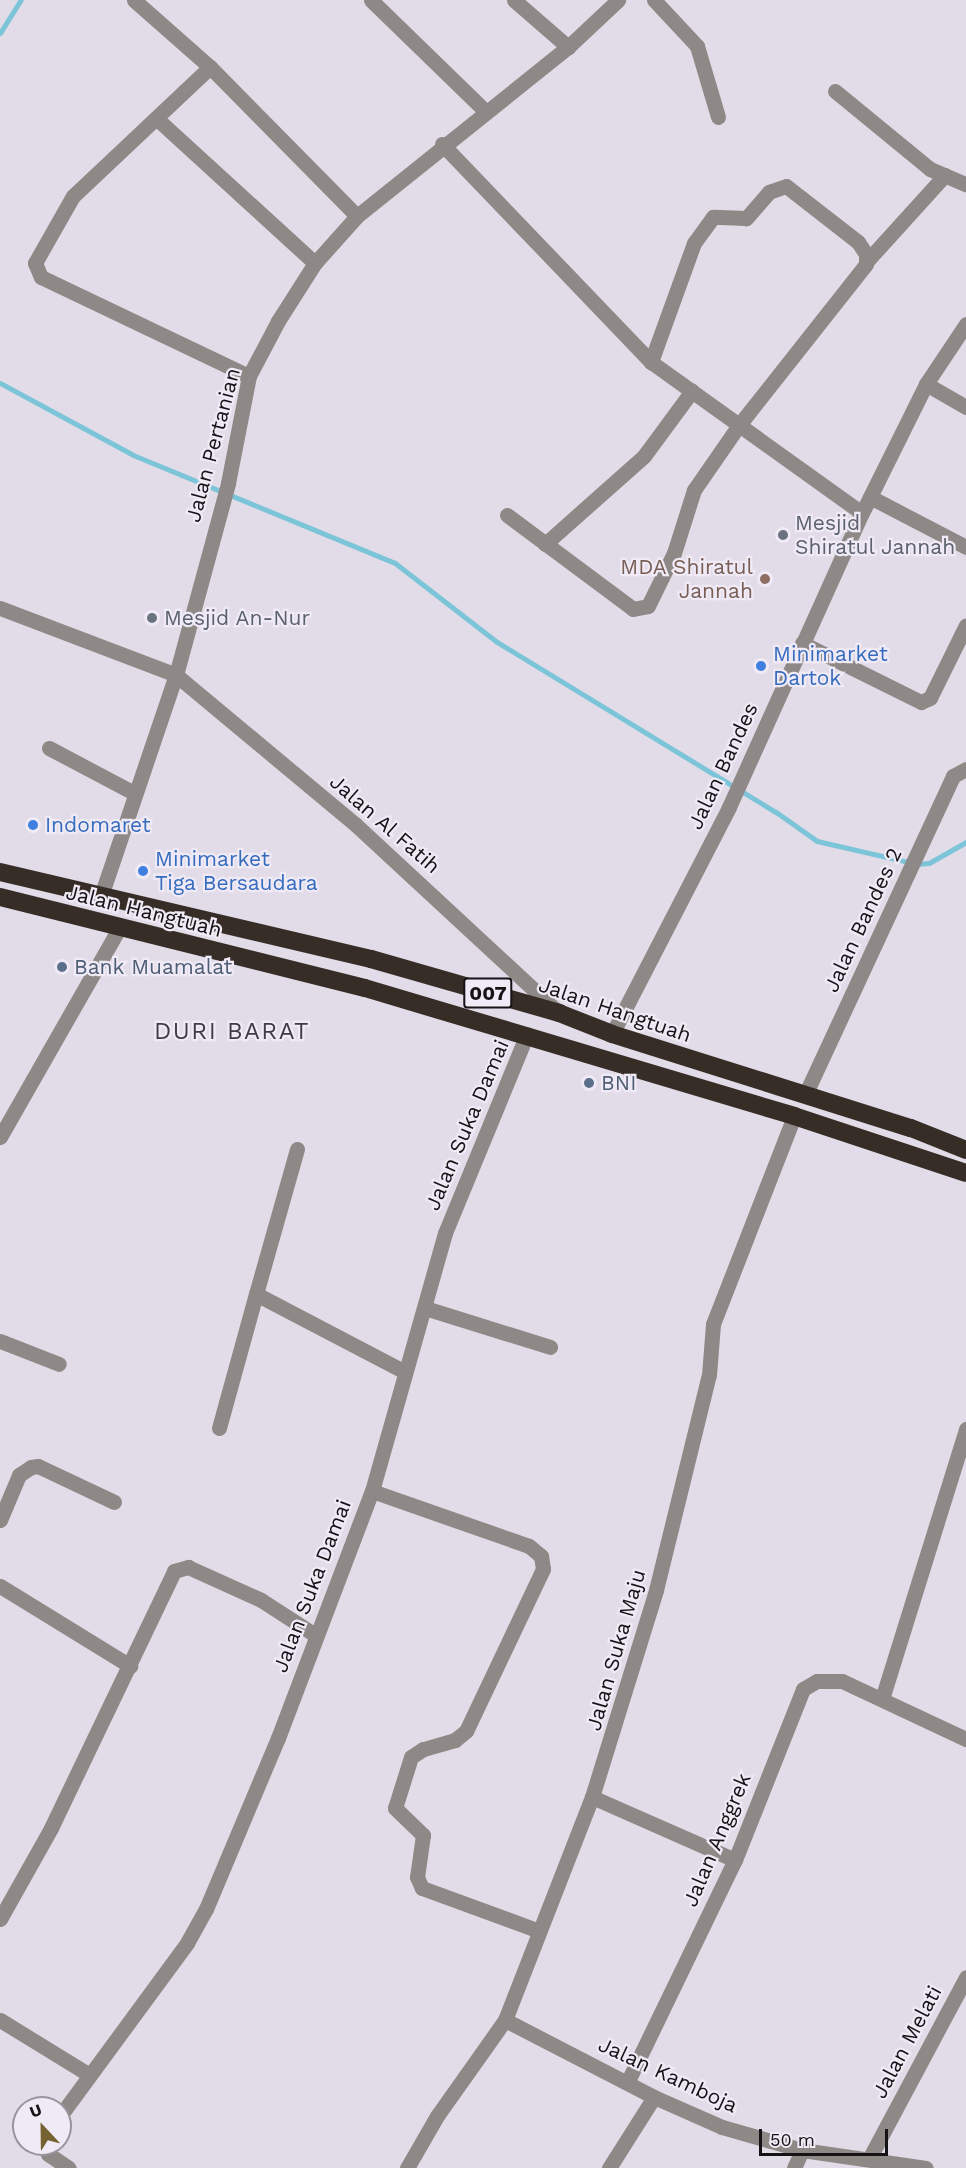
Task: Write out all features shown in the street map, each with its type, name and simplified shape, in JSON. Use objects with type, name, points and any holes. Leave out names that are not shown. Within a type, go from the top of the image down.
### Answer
[{"type":"highway","name":"Jalan Hangtuah","points":[[0,872],[371,958],[559,1013],[612,1034],[910,1128],[966,1150]]},
{"type":"highway","name":"Jalan Hangtuah","points":[[0,897],[365,988],[527,1034],[794,1116],[966,1173]]},
{"type":"highway","points":[[713,1093],[721,1069]]},
{"type":"street","points":[[135,0],[210,67],[357,216]]},
{"type":"street","points":[[371,0],[484,110]]},
{"type":"street","points":[[514,0],[568,47]]},
{"type":"street","name":"Jalan Pertanian","points":[[101,896],[134,793],[176,675],[221,498],[228,483],[249,376],[315,263],[357,216],[484,110],[568,47],[618,0]]},
{"type":"street","points":[[654,0],[697,46],[718,117]]},
{"type":"street","points":[[210,67],[73,196],[36,257],[35,269],[41,277],[249,376]]},
{"type":"street","points":[[835,91],[912,155],[945,176],[964,180]]},
{"type":"street","points":[[156,118],[315,263]]},
{"type":"street","points":[[442,144],[651,362],[862,513]]},
{"type":"street","points":[[507,515],[633,609],[648,606],[674,553],[694,490],[739,424],[867,261],[945,176]]},
{"type":"street","points":[[651,362],[694,243],[713,217],[746,218],[770,192],[786,186],[858,242],[867,261]]},
{"type":"street","name":"Jalan Bandes","points":[[612,1034],[729,807],[862,513],[926,384],[966,324]]},
{"type":"street","points":[[926,384],[966,407]]},
{"type":"street","points":[[545,544],[644,456],[692,391]]},
{"type":"street","points":[[870,497],[966,547]]},
{"type":"street","name":"Jalan Al Fatih","points":[[0,608],[176,675],[356,825],[559,1013]]},
{"type":"street","points":[[802,643],[921,702],[930,698],[966,626]]},
{"type":"street","points":[[49,748],[134,793]]},
{"type":"street","name":"Jalan Bandes 2","points":[[805,1095],[953,776],[966,769]]},
{"type":"street","points":[[0,1137],[119,928]]},
{"type":"street","name":"Jalan Suka Damai","points":[[72,2098],[188,1943],[206,1909],[278,1737],[315,1635],[372,1491],[445,1233],[527,1034]]},
{"type":"street","name":"Jalan Suka Maju","points":[[407,2168],[437,2116],[505,2020],[537,1930],[592,1797],[656,1590],[710,1375],[713,1324],[794,1116]]},
{"type":"street","points":[[219,1428],[297,1149]]},
{"type":"street","points":[[256,1294],[405,1372]]},
{"type":"street","points":[[424,1308],[550,1347]]},
{"type":"street","points":[[0,1341],[59,1364]]},
{"type":"street","points":[[882,1699],[966,1429]]},
{"type":"street","points":[[0,1520],[19,1475],[31,1467],[38,1466],[114,1502]]},
{"type":"street","points":[[372,1491],[529,1546],[541,1556],[543,1569],[469,1725],[454,1740],[423,1749],[411,1757],[395,1808],[423,1835],[417,1877],[422,1888],[537,1930]]},
{"type":"street","points":[[0,1919],[51,1828],[129,1666],[170,1574],[183,1567],[261,1600],[315,1635]]},
{"type":"street","points":[[0,1586],[129,1666]]},
{"type":"street","name":"Jalan Anggrek","points":[[628,2081],[735,1860],[803,1689],[817,1681],[842,1681],[966,1739]]},
{"type":"street","points":[[592,1797],[735,1860]]},
{"type":"street","name":"Jalan Melati","points":[[869,2159],[966,1977]]},
{"type":"street","points":[[0,2020],[88,2074]]},
{"type":"street","name":"Jalan Kamboja","points":[[505,2020],[628,2081],[654,2097],[722,2127],[802,2150],[926,2168]]},
{"type":"street","points":[[609,2168],[654,2097]]},
{"type":"street","points":[[794,2168],[802,2150]]},
{"type":"street","points":[[51,2156],[69,2168]]},
{"type":"waterway","points":[[0,33],[21,0]]},
{"type":"waterway","points":[[0,383],[133,455],[395,563],[497,642],[776,812],[817,841],[917,864],[929,863],[966,842]]},
{"type":"place","name":"Mesjid Shiratul Jannah","points":[[783,535]]},
{"type":"place","name":"MDA Shiratul Jannah","points":[[765,579]]},
{"type":"place","name":"Mesjid An-Nur","points":[[152,618]]},
{"type":"place","name":"Minimarket Dartok","points":[[761,666]]},
{"type":"place","name":"Indomaret","points":[[33,825]]},
{"type":"place","name":"Minimarket Tiga Bersaudara","points":[[143,871]]},
{"type":"place","name":"Bank Muamalat","points":[[62,967]]},
{"type":"place","name":"BNI","points":[[589,1083]]},
{"type":"district","name":"DURI BARAT","points":[[232,1032]]}]
